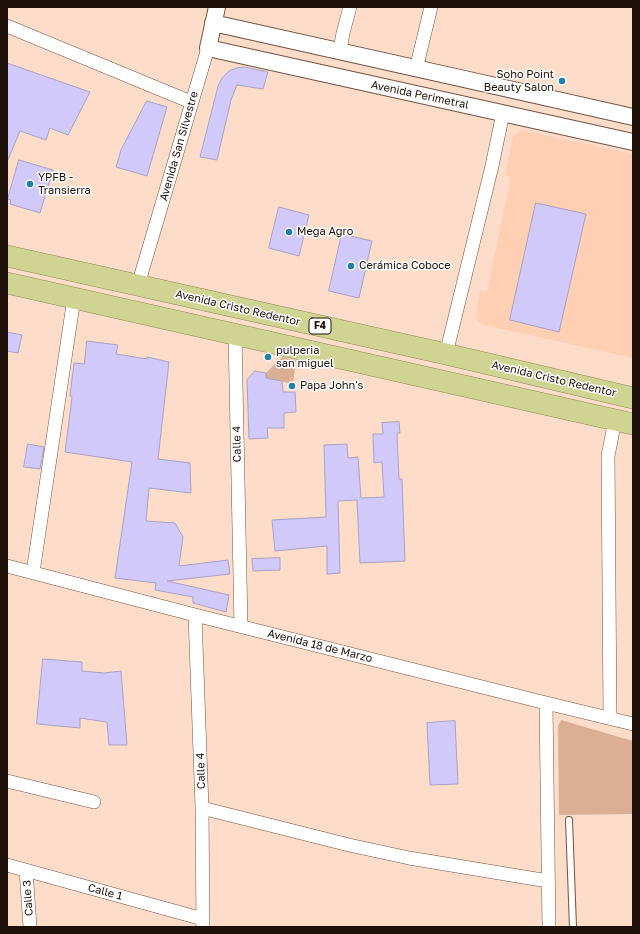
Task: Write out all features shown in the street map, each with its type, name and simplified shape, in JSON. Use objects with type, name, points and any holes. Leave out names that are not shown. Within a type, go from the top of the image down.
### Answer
[{"type":"highway","name":"Avenida Cristo Redentor","points":[[7,256],[446,354],[633,398]]},
{"type":"highway","name":"F4","points":[[7,283],[624,422]]},
{"type":"street","name":"Avenida San Silvestre","points":[[138,285],[208,48],[217,7]]},
{"type":"street","points":[[340,50],[350,7]]},
{"type":"street","points":[[416,69],[431,7]]},
{"type":"street","points":[[213,23],[340,50],[416,69],[633,117]]},
{"type":"street","points":[[7,26],[191,102]]},
{"type":"street","name":"Avenida Perimetral","points":[[208,48],[633,142]]},
{"type":"street","points":[[458,103],[463,79]]},
{"type":"street","points":[[446,354],[492,166],[503,113]]},
{"type":"street","points":[[33,572],[74,298]]},
{"type":"street","name":"Calle 4","points":[[235,334],[241,626]]},
{"type":"street","points":[[610,718],[608,456],[624,422]]},
{"type":"street","name":"Avenida 18 de Marzo","points":[[7,566],[195,615],[633,724]]},
{"type":"street","name":"Calle 4","points":[[195,615],[202,808],[203,923]]},
{"type":"street","points":[[546,703],[549,927]]},
{"type":"street","points":[[7,781],[94,802]]},
{"type":"street","points":[[202,808],[349,845],[408,858],[548,882]]},
{"type":"street","name":"Calle 1","points":[[7,865],[203,923]]},
{"type":"street","name":"Calle 3","points":[[26,870],[30,927]]},
{"type":"lane","points":[[569,820],[572,927]]},
{"type":"shaded area","points":[[521,130],[633,154],[633,358],[484,325],[477,319],[476,314],[480,291],[487,292],[511,177],[505,175],[513,137]]},
{"type":"shaded area","points":[[282,357],[296,360],[293,384],[266,378],[266,373]]},
{"type":"shaded area","points":[[561,720],[633,741],[633,814],[559,815],[558,726]]},
{"type":"building","points":[[7,63],[90,92],[68,135],[50,128],[46,140],[20,131],[7,162]]},
{"type":"building","points":[[245,67],[268,72],[263,89],[237,85],[231,100],[217,160],[200,157],[218,86],[222,78],[229,71],[236,68]]},
{"type":"building","points":[[147,101],[167,107],[147,176],[116,167],[121,150]]},
{"type":"building","name":"YPFB - Transierra","points":[[19,160],[53,170],[40,213],[10,204],[11,200],[8,199]]},
{"type":"building","points":[[536,203],[586,214],[559,332],[510,320]]},
{"type":"building","name":"Mega Agro","points":[[279,207],[309,215],[299,256],[269,248]]},
{"type":"building","name":"Cerámica Coboce","points":[[342,234],[372,241],[359,298],[329,291]]},
{"type":"building","points":[[7,332],[22,335],[18,353],[7,351]]},
{"type":"building","points":[[87,341],[118,345],[116,354],[147,359],[147,357],[169,362],[158,459],[190,463],[191,493],[149,488],[146,521],[175,523],[183,537],[179,566],[228,560],[230,574],[167,581],[229,595],[226,612],[193,603],[193,597],[155,590],[156,583],[115,578],[132,462],[65,452],[72,397],[70,396],[74,363],[84,364]]},
{"type":"building","points":[[255,371],[266,373],[266,378],[282,381],[283,392],[295,392],[296,412],[284,413],[284,428],[267,428],[268,438],[249,439],[247,380]]},
{"type":"building","points":[[399,422],[400,433],[397,433],[399,479],[402,479],[405,561],[360,563],[357,500],[338,501],[340,573],[327,574],[327,546],[275,551],[272,520],[326,517],[324,445],[347,444],[348,458],[358,457],[361,498],[384,497],[382,462],[374,463],[373,434],[383,434],[382,423]]},
{"type":"building","points":[[28,444],[44,447],[40,469],[24,467]]},
{"type":"building","points":[[280,558],[280,570],[253,571],[252,559]]},
{"type":"building","points":[[43,659],[82,662],[82,671],[104,673],[121,671],[127,745],[109,745],[107,722],[80,718],[80,728],[37,724]]},
{"type":"building","points":[[455,721],[458,784],[430,785],[427,723]]},
{"type":"place","name":"Soho Point Beauty Salon","points":[[562,81]]},
{"type":"place","name":"YPFB - Transierra","points":[[30,184]]},
{"type":"place","name":"Mega Agro","points":[[289,232]]},
{"type":"place","name":"Cerámica Coboce","points":[[351,266]]},
{"type":"place","name":"pulperia san miguel","points":[[268,357]]},
{"type":"place","name":"Papa John's","points":[[292,386]]}]
